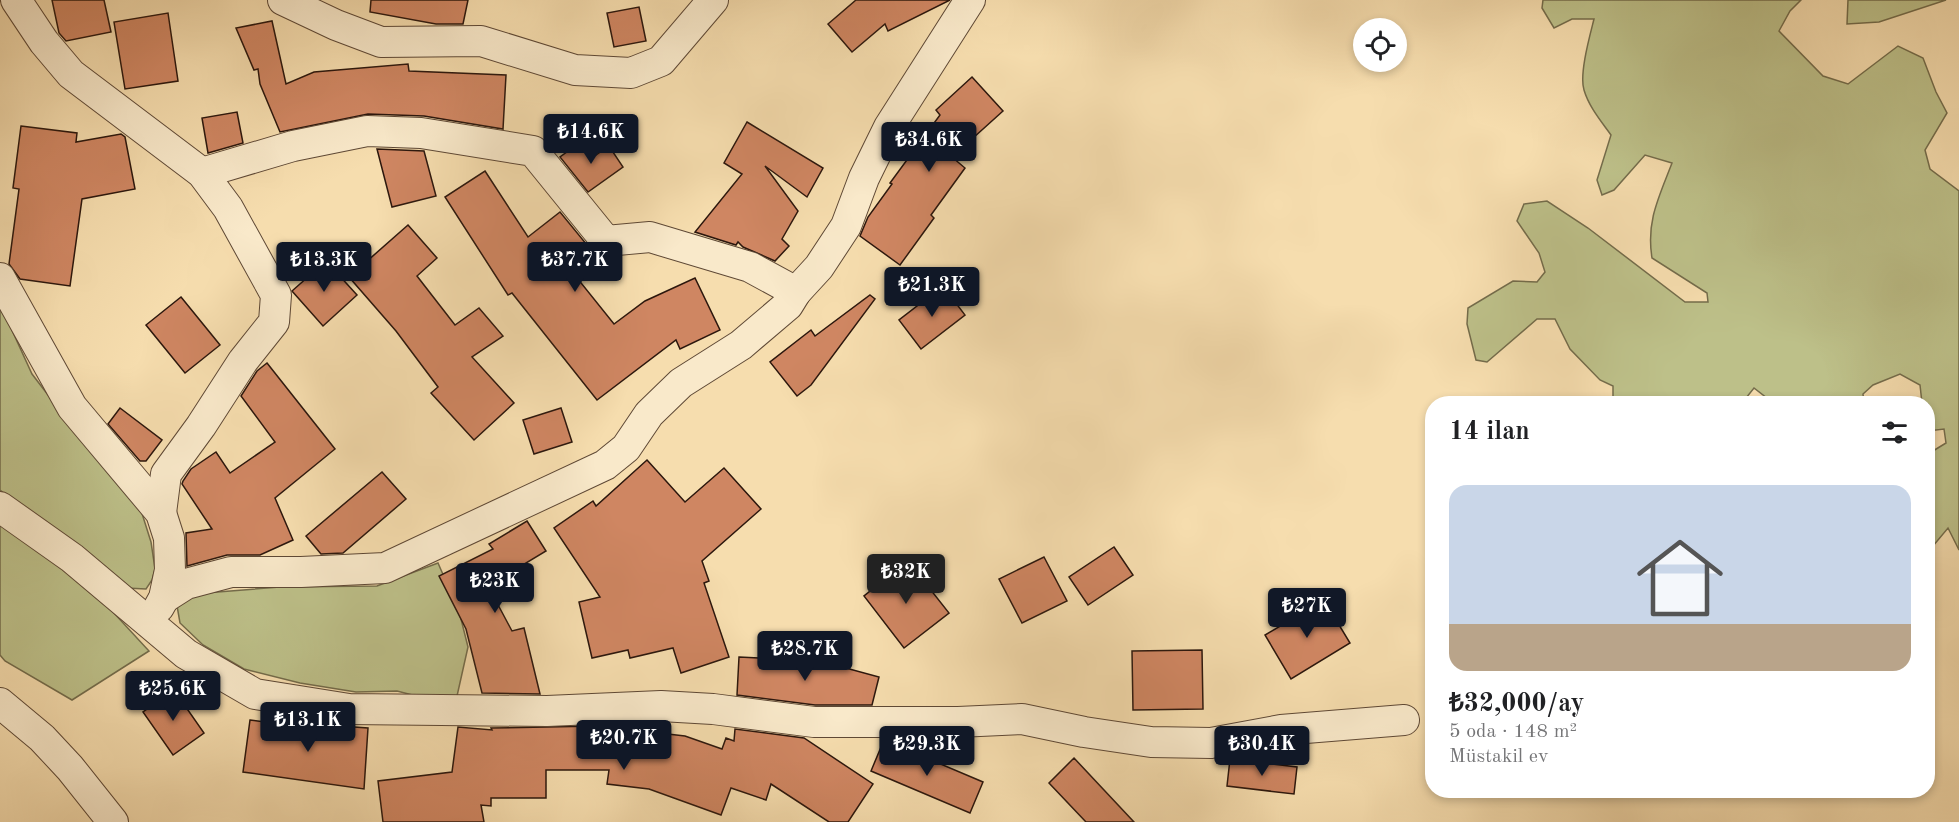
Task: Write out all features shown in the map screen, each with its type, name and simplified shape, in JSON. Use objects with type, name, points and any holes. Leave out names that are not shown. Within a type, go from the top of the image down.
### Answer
[{"type":"street","points":[[16,0],[71,75],[202,173],[228,208],[276,295],[274,322],[243,361],[201,426],[166,474],[161,513]]},
{"type":"street","points":[[283,0],[336,25],[381,42],[481,42],[575,70],[631,73],[661,61],[713,0]]},
{"type":"street","points":[[157,610],[186,584],[231,572],[301,572],[386,568],[566,485],[612,459],[626,448],[650,414],[681,383],[741,345],[788,304],[819,267],[846,226],[864,178],[889,127],[970,0]]},
{"type":"street","points":[[202,173],[292,146],[367,130],[422,133],[533,151],[606,241],[650,237],[750,267],[796,292]]},
{"type":"street","points":[[0,278],[72,407],[161,513],[170,538],[170,570],[157,610]]},
{"type":"street","points":[[0,507],[72,558],[157,610],[186,654],[255,694],[349,709],[547,711],[661,706],[713,709],[814,722],[958,722],[1022,719],[1084,732],[1150,742],[1211,742],[1281,730],[1404,720]]},
{"type":"street","points":[[0,703],[42,738],[113,822]]},
{"type":"green space","points":[[1543,0],[1801,0],[1790,11],[1779,31],[1823,76],[1848,84],[1898,46],[1923,58],[1947,113],[1925,150],[1930,169],[1959,191],[1959,550],[1948,528],[1935,544],[1935,450],[1946,443],[1944,429],[1935,430],[1935,396],[1921,396],[1920,385],[1900,374],[1873,385],[1863,396],[1764,396],[1754,388],[1748,396],[1613,396],[1613,386],[1600,380],[1570,349],[1555,319],[1537,319],[1487,362],[1476,360],[1467,324],[1468,308],[1513,281],[1537,282],[1545,272],[1539,253],[1517,221],[1524,204],[1547,201],[1588,228],[1685,302],[1708,302],[1707,293],[1652,258],[1652,221],[1658,198],[1672,163],[1645,155],[1614,190],[1602,195],[1597,180],[1611,135],[1589,102],[1583,83],[1586,54],[1594,19],[1572,19],[1554,28],[1542,8]]},
{"type":"green space","points":[[1848,0],[1946,0],[1879,22],[1847,24]]},
{"type":"green space","points":[[0,304],[32,374],[91,451],[139,504],[151,542],[155,569],[146,589],[126,588],[0,490]]},
{"type":"green space","points":[[0,520],[89,586],[149,651],[72,700],[5,661],[0,655]]},
{"type":"green space","points":[[438,563],[459,611],[468,647],[457,696],[428,699],[397,691],[356,692],[300,683],[244,669],[203,645],[180,623],[176,600],[205,593],[280,587],[377,586]]},
{"type":"building","points":[[52,0],[104,0],[111,32],[66,41],[59,33]]},
{"type":"building","points":[[371,0],[468,0],[463,24],[436,24],[370,12]]},
{"type":"building","points":[[856,0],[950,0],[888,31],[885,24],[852,52],[828,24]]},
{"type":"building","points":[[639,7],[646,41],[614,47],[607,13]]},
{"type":"building","points":[[168,13],[178,81],[125,89],[114,22]]},
{"type":"building","points":[[272,21],[286,84],[314,72],[408,64],[409,71],[506,75],[503,129],[424,116],[368,114],[280,132],[260,84],[258,69],[254,70],[236,28]]},
{"type":"building","points":[[972,77],[1003,111],[952,157],[965,168],[931,215],[934,218],[900,265],[860,236],[868,217],[892,184],[890,183],[940,115],[936,110]]},
{"type":"building","points":[[237,112],[243,143],[208,153],[202,118]]},
{"type":"building","points":[[747,122],[823,168],[807,197],[765,166],[798,211],[782,239],[789,246],[775,261],[743,247],[738,242],[736,245],[695,232],[742,174],[724,163]]},
{"type":"building","points":[[21,126],[77,133],[76,142],[121,134],[125,137],[135,189],[82,199],[70,286],[20,279],[9,264],[19,189],[13,188]]},
{"type":"building","points":[[585,139],[596,155],[609,146],[623,167],[588,192],[560,157]]},
{"type":"building","points":[[377,149],[424,151],[436,196],[392,207]]},
{"type":"building","points":[[485,171],[528,237],[560,212],[592,251],[569,268],[614,324],[645,301],[695,278],[720,330],[680,349],[676,340],[597,400],[512,293],[508,295],[445,197]]},
{"type":"building","points":[[408,225],[437,258],[417,276],[455,325],[479,308],[503,336],[472,357],[514,403],[474,440],[431,393],[438,387],[396,331],[349,277]]},
{"type":"building","points":[[326,261],[357,295],[323,326],[292,291]]},
{"type":"building","points":[[943,286],[965,315],[921,349],[899,320]]},
{"type":"building","points":[[870,295],[875,299],[811,385],[797,396],[770,362],[811,330],[815,336]]},
{"type":"building","points":[[181,297],[220,345],[185,373],[146,325]]},
{"type":"building","points":[[267,363],[335,449],[275,498],[293,540],[260,555],[227,555],[187,566],[186,533],[212,529],[182,484],[191,469],[216,452],[230,473],[275,442],[241,396],[257,371]]},
{"type":"building","points":[[120,408],[162,440],[146,461],[140,461],[108,424]]},
{"type":"building","points":[[561,408],[572,442],[534,454],[523,420]]},
{"type":"building","points":[[647,460],[685,502],[724,468],[761,509],[702,561],[709,581],[704,583],[729,657],[681,673],[673,648],[630,658],[628,650],[592,658],[579,602],[600,597],[554,528],[593,501],[596,506]]},
{"type":"building","points":[[382,472],[406,499],[343,553],[321,554],[306,536]]},
{"type":"building","points":[[527,521],[546,551],[488,586],[512,631],[524,628],[540,694],[482,693],[466,629],[439,576],[493,549],[489,544]]},
{"type":"building","points":[[1114,547],[1133,575],[1088,605],[1069,577]]},
{"type":"building","points":[[1044,557],[1067,601],[1022,623],[999,579]]},
{"type":"building","points":[[908,561],[949,613],[904,648],[864,596]]},
{"type":"building","points":[[1324,600],[1350,643],[1291,679],[1265,635]]},
{"type":"building","points":[[1202,650],[1203,709],[1133,710],[1132,651]]},
{"type":"building","points":[[739,657],[820,661],[879,677],[872,705],[815,705],[737,695]]},
{"type":"building","points":[[174,690],[204,733],[173,755],[143,712]]},
{"type":"building","points":[[250,720],[324,730],[325,725],[368,728],[364,789],[243,772]]},
{"type":"building","points":[[598,726],[685,736],[722,749],[726,738],[734,741],[735,729],[804,738],[873,784],[848,822],[829,822],[771,784],[766,800],[731,788],[721,815],[649,789],[607,784],[609,770],[546,770],[546,798],[491,798],[491,806],[481,805],[484,822],[383,822],[378,781],[452,772],[458,727],[492,730],[491,728]]},
{"type":"building","points":[[884,740],[983,782],[970,813],[871,771]]},
{"type":"building","points":[[1074,758],[1134,822],[1086,822],[1049,783]]},
{"type":"building","points":[[1230,759],[1297,767],[1294,794],[1227,786]]}]
